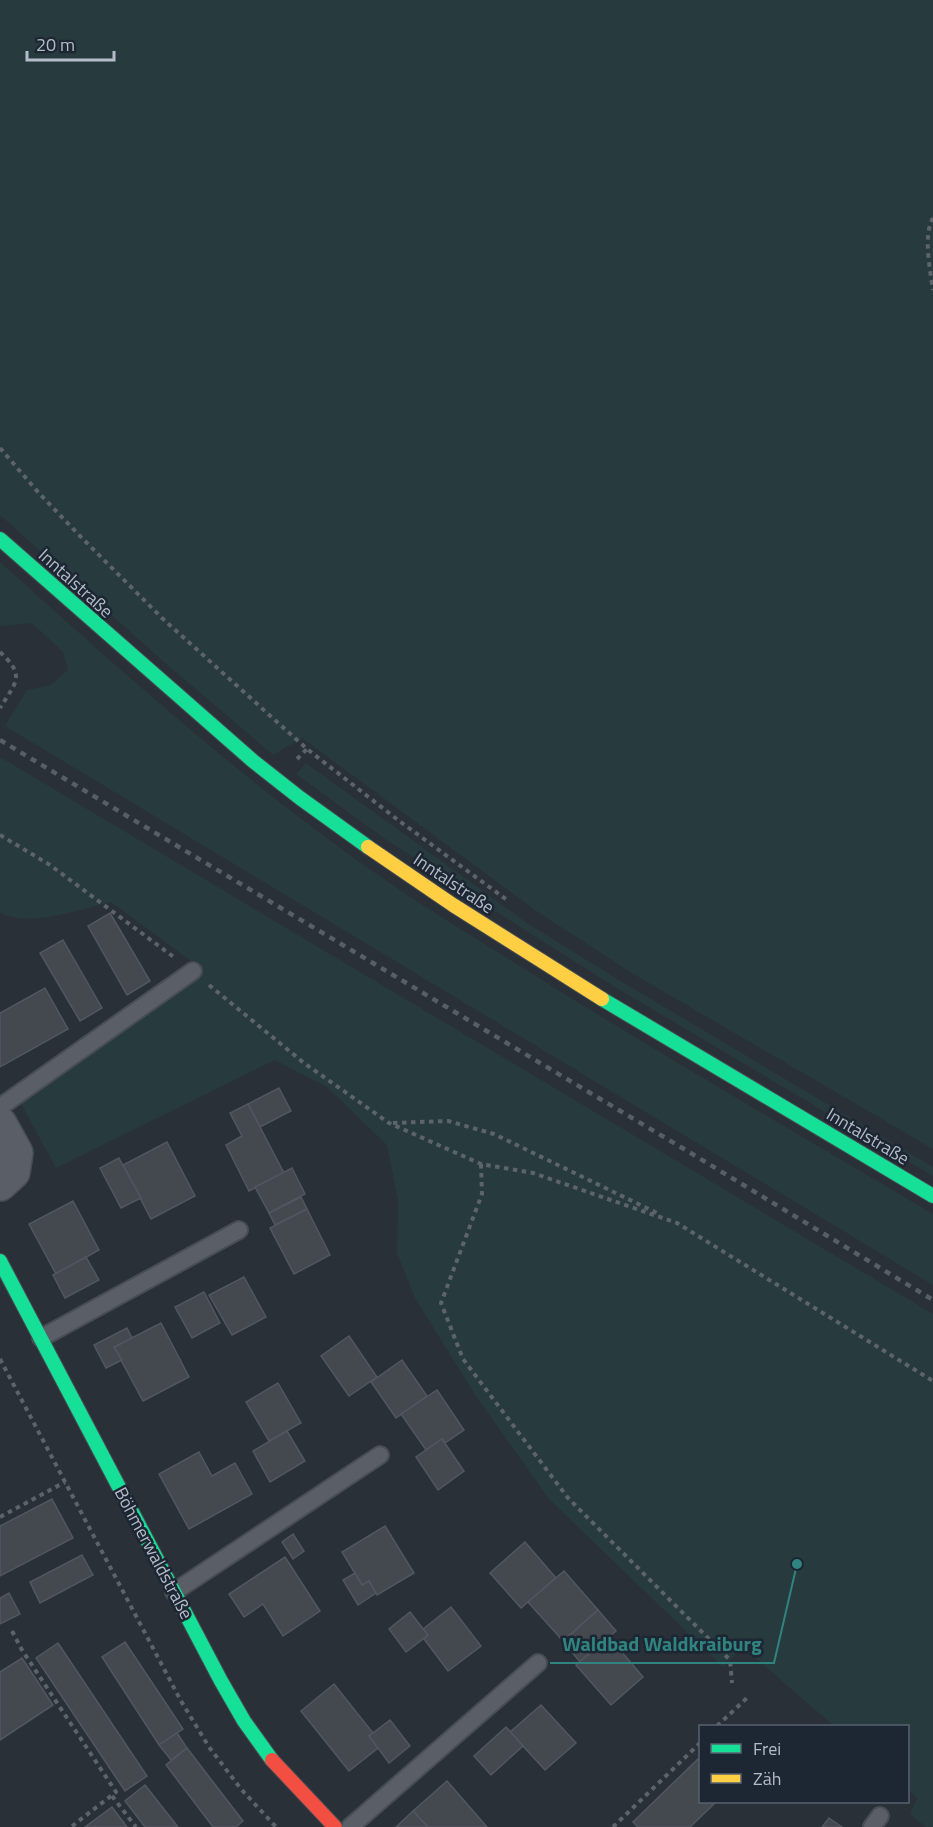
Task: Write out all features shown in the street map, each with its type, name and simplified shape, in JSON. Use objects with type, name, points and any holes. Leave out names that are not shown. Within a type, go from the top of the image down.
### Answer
[{"type":"main road","name":"Inntalstraße","points":[[0,538],[66,599],[254,762],[373,850],[607,1004],[933,1196]]},
{"type":"main road","name":"Böhmerwaldstraße","points":[[0,1261],[245,1722],[274,1761],[335,1827]]},
{"type":"street","points":[[0,1124],[16,1153],[13,1172],[0,1184]]},
{"type":"lane","points":[[0,1107],[193,971]]},
{"type":"lane","points":[[41,1338],[239,1230]]},
{"type":"lane","points":[[174,1592],[380,1455]]},
{"type":"lane","points":[[350,1827],[538,1663]]},
{"type":"path","points":[[933,218],[927,244],[933,290]]},
{"type":"path","points":[[0,448],[38,492],[154,610],[307,749],[398,820],[513,904]]},
{"type":"path","points":[[0,652],[12,663],[16,672],[16,681],[0,708]]},
{"type":"path","points":[[0,835],[50,865],[193,971],[304,1062],[389,1123],[481,1164],[532,1173],[677,1223]]},
{"type":"path","points":[[389,1123],[448,1121],[494,1134],[677,1223],[933,1381]]},
{"type":"path","points":[[481,1164],[482,1194],[441,1303],[464,1359],[568,1498],[730,1660],[732,1683]]},
{"type":"path","points":[[0,1359],[181,1701],[209,1747],[241,1789],[276,1827]]},
{"type":"path","points":[[0,1516],[65,1482]]},
{"type":"path","points":[[12,1631],[22,1650],[116,1792],[71,1827]]},
{"type":"path","points":[[718,1725],[748,1697]]},
{"type":"path","points":[[613,1827],[699,1744]]},
{"type":"path","points":[[112,1796],[135,1827]]},
{"type":"green space","points":[[0,0],[933,0],[933,1149],[630,972],[535,910],[302,738],[273,755],[164,662],[0,515]]},
{"type":"green space","points":[[0,562],[221,755],[381,877],[626,1032],[933,1214],[933,1285],[5,726],[27,690],[51,685],[68,670],[63,652],[32,623],[0,626]]},
{"type":"green space","points":[[0,757],[933,1314],[933,1827],[926,1827],[910,1814],[917,1798],[909,1791],[909,1725],[833,1725],[743,1647],[723,1667],[548,1498],[476,1396],[415,1298],[397,1253],[398,1200],[387,1145],[327,1087],[275,1060],[56,1168],[20,1102],[192,984],[191,961],[111,902],[70,913],[39,918],[11,917],[0,912]]},
{"type":"green space","points":[[306,763],[527,923],[933,1167],[933,1176],[620,990],[385,839],[296,774]]},
{"type":"building","points":[[110,913],[150,981],[127,995],[88,926]]},
{"type":"building","points":[[63,940],[102,1008],[80,1021],[40,953]]},
{"type":"building","points":[[45,988],[68,1029],[0,1067],[0,1013]]},
{"type":"building","points":[[279,1088],[291,1111],[260,1127],[248,1104]]},
{"type":"building","points":[[248,1104],[284,1173],[249,1191],[226,1145],[242,1136],[230,1113]]},
{"type":"building","points":[[167,1142],[195,1196],[151,1219],[123,1165]]},
{"type":"building","points":[[119,1158],[141,1198],[121,1208],[100,1168]]},
{"type":"building","points":[[292,1168],[305,1194],[269,1213],[255,1187]]},
{"type":"building","points":[[301,1197],[307,1209],[275,1225],[269,1213]]},
{"type":"building","points":[[73,1201],[99,1250],[56,1274],[29,1224]]},
{"type":"building","points":[[307,1209],[330,1255],[294,1274],[270,1228]]},
{"type":"building","points":[[86,1257],[99,1280],[65,1298],[53,1275]]},
{"type":"building","points":[[244,1277],[266,1317],[232,1335],[209,1295]]},
{"type":"building","points":[[204,1292],[220,1323],[192,1338],[175,1307]]},
{"type":"building","points":[[161,1323],[189,1377],[143,1401],[114,1347]]},
{"type":"building","points":[[127,1328],[132,1338],[114,1347],[122,1360],[106,1368],[94,1345]]},
{"type":"building","points":[[349,1336],[377,1377],[349,1396],[321,1356]]},
{"type":"building","points":[[402,1360],[427,1396],[396,1418],[371,1382]]},
{"type":"building","points":[[278,1383],[301,1423],[269,1441],[246,1402]]},
{"type":"building","points":[[437,1390],[464,1430],[445,1443],[442,1439],[426,1450],[401,1414]]},
{"type":"building","points":[[287,1431],[305,1461],[270,1482],[253,1451]]},
{"type":"building","points":[[442,1439],[464,1471],[438,1490],[416,1457]]},
{"type":"building","points":[[199,1452],[212,1476],[235,1463],[252,1494],[189,1529],[159,1474]]},
{"type":"building","points":[[52,1499],[73,1538],[0,1576],[0,1526]]},
{"type":"building","points":[[385,1526],[414,1573],[377,1595],[369,1581],[362,1585],[342,1552]]},
{"type":"building","points":[[293,1534],[304,1551],[293,1559],[282,1542]]},
{"type":"building","points":[[525,1542],[556,1578],[521,1608],[490,1573]]},
{"type":"building","points":[[82,1555],[93,1575],[40,1603],[30,1582]]},
{"type":"building","points":[[285,1557],[320,1611],[283,1636],[263,1604],[244,1617],[229,1594]]},
{"type":"building","points":[[564,1571],[598,1610],[563,1641],[528,1602]]},
{"type":"building","points":[[355,1573],[362,1585],[369,1581],[376,1593],[358,1605],[343,1580]]},
{"type":"building","points":[[9,1593],[20,1614],[0,1624],[0,1598]]},
{"type":"building","points":[[451,1607],[481,1646],[448,1671],[424,1639],[428,1635],[423,1629]]},
{"type":"building","points":[[598,1610],[616,1631],[580,1662],[563,1641]]},
{"type":"building","points":[[410,1612],[428,1635],[406,1652],[389,1629]]},
{"type":"building","points":[[609,1637],[643,1677],[611,1705],[576,1665]]},
{"type":"building","points":[[125,1642],[183,1729],[159,1745],[102,1657]]},
{"type":"building","points":[[58,1643],[147,1776],[125,1791],[36,1658]]},
{"type":"building","points":[[22,1658],[53,1705],[0,1740],[0,1672]]},
{"type":"building","points":[[334,1684],[373,1733],[369,1736],[378,1748],[349,1771],[301,1711]]},
{"type":"building","points":[[541,1705],[576,1743],[545,1770],[510,1732]]},
{"type":"building","points":[[390,1720],[410,1746],[389,1763],[369,1736]]},
{"type":"building","points":[[506,1727],[523,1746],[491,1775],[474,1756]]},
{"type":"building","points":[[177,1733],[187,1748],[171,1760],[159,1745]]},
{"type":"building","points":[[187,1748],[243,1821],[236,1827],[213,1827],[166,1765]]},
{"type":"building","points":[[699,1758],[699,1803],[715,1803],[690,1827],[638,1827],[633,1822]]},
{"type":"building","points":[[447,1781],[487,1827],[428,1827],[413,1811]]},
{"type":"building","points":[[145,1785],[178,1827],[145,1827],[125,1801]]},
{"type":"building","points":[[112,1807],[127,1827],[85,1827]]},
{"type":"building","points":[[413,1811],[428,1827],[396,1827]]},
{"type":"building","points":[[829,1818],[842,1827],[822,1827]]},
{"type":"railway","points":[[0,740],[933,1300]]},
{"type":"traffic: fast","points":[[0,539],[253,761],[368,847]]},
{"type":"traffic: fast","points":[[602,999],[933,1196]]},
{"type":"traffic: fast","points":[[0,1261],[221,1681],[244,1721],[272,1760]]},
{"type":"traffic: slow","points":[[368,847],[453,905],[602,999]]},
{"type":"traffic: jam","points":[[272,1760],[335,1827]]},
{"type":"place","name":"Waldbad Waldkraiburg","points":[[797,1564]]}]
